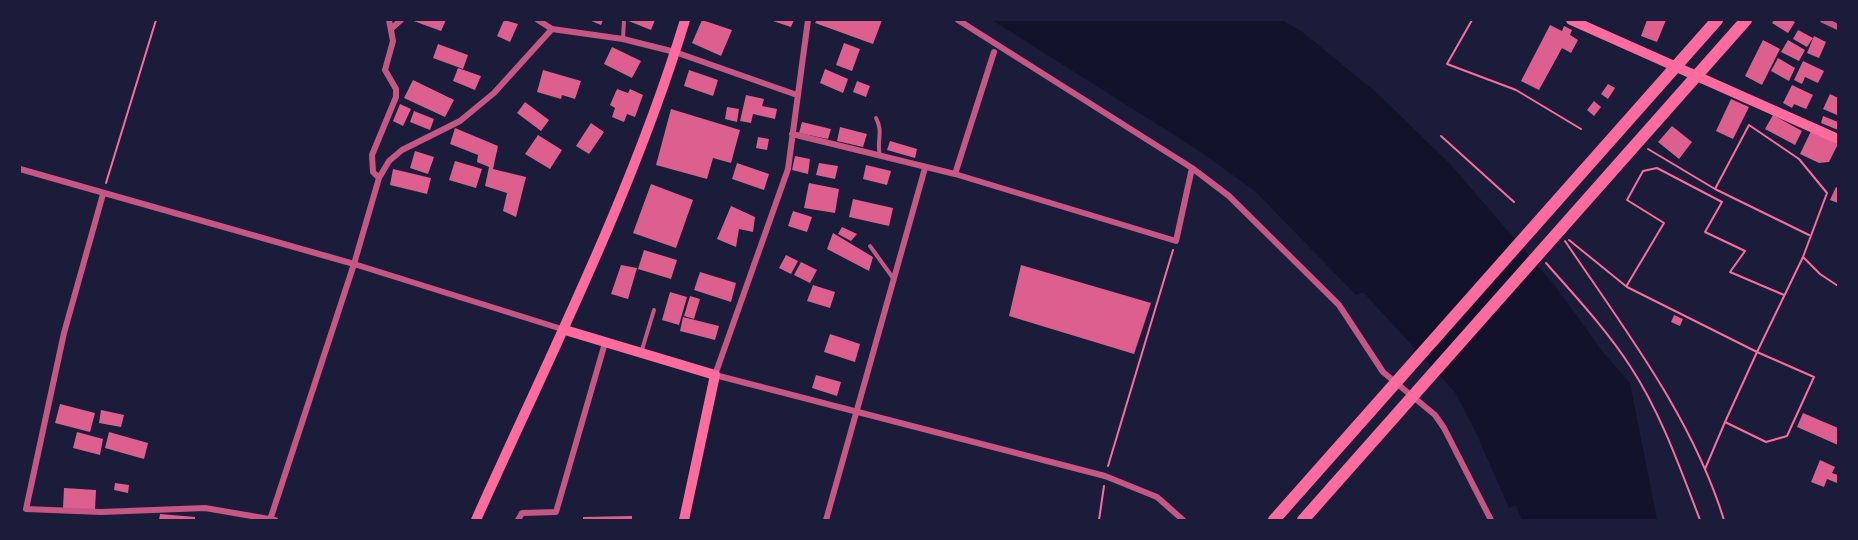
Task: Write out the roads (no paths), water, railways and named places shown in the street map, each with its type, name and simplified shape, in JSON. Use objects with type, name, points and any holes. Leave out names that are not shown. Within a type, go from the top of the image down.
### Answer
[{"type":"highway","points":[[1274,520],[1717,20]]},
{"type":"highway","points":[[1303,520],[1746,20]]},
{"type":"main road","points":[[476,520],[565,330],[624,191],[685,20]]},
{"type":"main road","points":[[1571,20],[1839,139]]},
{"type":"main road","points":[[565,330],[715,375],[684,520]]},
{"type":"street","points":[[379,178],[373,172],[372,155],[396,97],[396,89],[385,70],[393,41],[389,20]]},
{"type":"street","points":[[392,28],[401,20]]},
{"type":"street","points":[[538,20],[552,29],[623,39],[675,52],[797,95]]},
{"type":"street","points":[[808,20],[788,170],[715,375],[1105,476],[1157,497],[1184,520]]},
{"type":"street","points":[[958,20],[1192,168],[1229,196],[1339,305],[1383,372],[1435,415],[1444,428],[1491,520]]},
{"type":"street","points":[[1823,20],[1839,27]]},
{"type":"street","points":[[103,194],[64,333],[26,509],[101,512],[205,508],[272,520],[354,264],[379,178],[389,161],[402,150],[460,121],[494,93],[552,29]]},
{"type":"street","points":[[955,174],[994,52]]},
{"type":"street","points":[[792,134],[955,174],[1176,241],[1192,168]]},
{"type":"street","points":[[826,520],[926,168]]},
{"type":"street","points":[[20,169],[354,264],[565,330]]},
{"type":"street","points":[[518,520],[522,513],[556,512],[605,343]]},
{"type":"lane","points":[[623,39],[624,20]]},
{"type":"lane","points":[[876,118],[882,129],[878,147],[880,157]]},
{"type":"lane","points":[[870,246],[893,279]]},
{"type":"lane","points":[[641,353],[654,310]]}]
